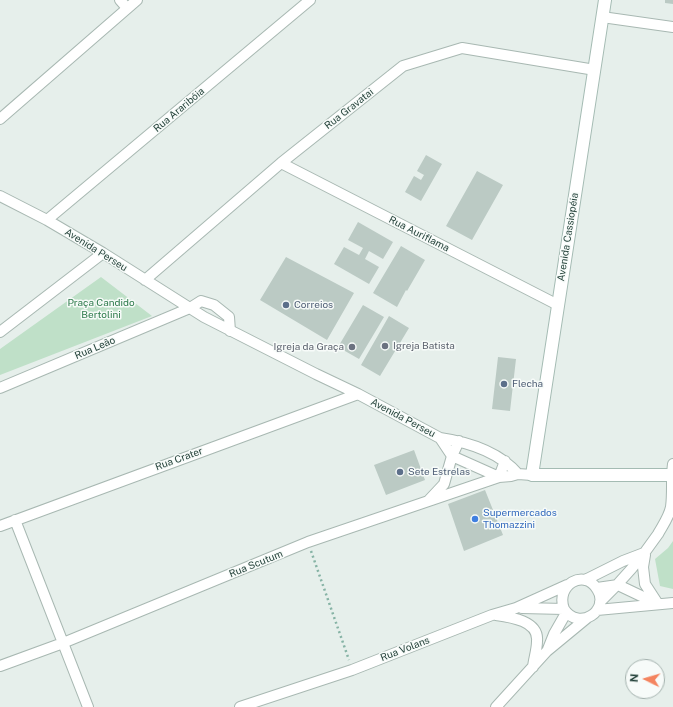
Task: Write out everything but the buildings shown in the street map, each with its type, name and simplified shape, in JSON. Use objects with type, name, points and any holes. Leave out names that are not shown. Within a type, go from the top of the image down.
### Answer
[{"type":"street","points":[[120,0],[127,8]]},
{"type":"street","points":[[0,119],[137,0]]},
{"type":"street","name":"Rua Araribóia","points":[[47,220],[310,0]]},
{"type":"street","name":"Avenida Cassiopéia","points":[[532,475],[605,0]]},
{"type":"street","points":[[602,17],[673,26]]},
{"type":"street","name":"Rua Gravatai","points":[[145,280],[281,163],[403,66],[462,48],[595,70]]},
{"type":"street","name":"Rua Auriflama","points":[[281,163],[558,305]]},
{"type":"street","name":"Avenida Perseu","points":[[0,196],[47,220],[230,331],[358,394],[440,438],[452,456]]},
{"type":"street","points":[[0,332],[103,253]]},
{"type":"street","points":[[190,308],[201,301],[214,305],[229,317],[230,331]]},
{"type":"street","name":"Rua Leão","points":[[0,388],[190,308]]},
{"type":"street","name":"Rua Crater","points":[[0,526],[358,394]]},
{"type":"street","points":[[440,438],[459,441],[484,451],[505,462],[518,474]]},
{"type":"street","points":[[429,500],[444,484],[452,456],[459,441]]},
{"type":"street","points":[[452,456],[499,477],[518,474],[532,475],[672,471],[672,505],[668,517],[646,552],[618,586],[599,606],[593,615],[587,618],[547,651],[496,707]]},
{"type":"street","points":[[499,477],[505,462]]},
{"type":"street","name":"Rua Scutum","points":[[0,666],[63,643],[308,542],[499,477]]},
{"type":"street","points":[[15,520],[88,707]]},
{"type":"street","points":[[585,580],[623,561],[646,552]]},
{"type":"street","points":[[646,552],[643,567],[645,584],[658,604]]},
{"type":"street","points":[[547,651],[565,611],[562,597],[567,585],[579,580],[585,580],[594,584],[599,592],[599,606]]},
{"type":"street","name":"Rua Volans","points":[[240,707],[352,670],[492,615],[516,608],[567,585]]},
{"type":"street","points":[[597,588],[618,586],[658,604]]},
{"type":"street","points":[[599,606],[673,603]]},
{"type":"street","points":[[516,608],[535,607],[565,611],[576,618],[587,618]]},
{"type":"street","points":[[492,615],[516,618],[533,627],[538,640],[533,667]]},
{"type":"street","points":[[510,692],[510,707]]},
{"type":"path","points":[[308,542],[352,670]]},
{"type":"green space","name":"Praça Candido Bertolini","points":[[101,277],[152,316],[0,375],[0,349]]},
{"type":"green space","points":[[673,541],[673,589],[660,586],[655,559],[668,548]]},
{"type":"place","name":"Correios","points":[[286,305]]},
{"type":"place","name":"Igreja Batista","points":[[385,346]]},
{"type":"place","name":"Igreja da Graça","points":[[352,347]]},
{"type":"place","name":"Flecha","points":[[504,384]]},
{"type":"place","name":"Sete Estrelas","points":[[400,472]]},
{"type":"place","name":"Supermercados Thomazzini","points":[[475,519]]}]
